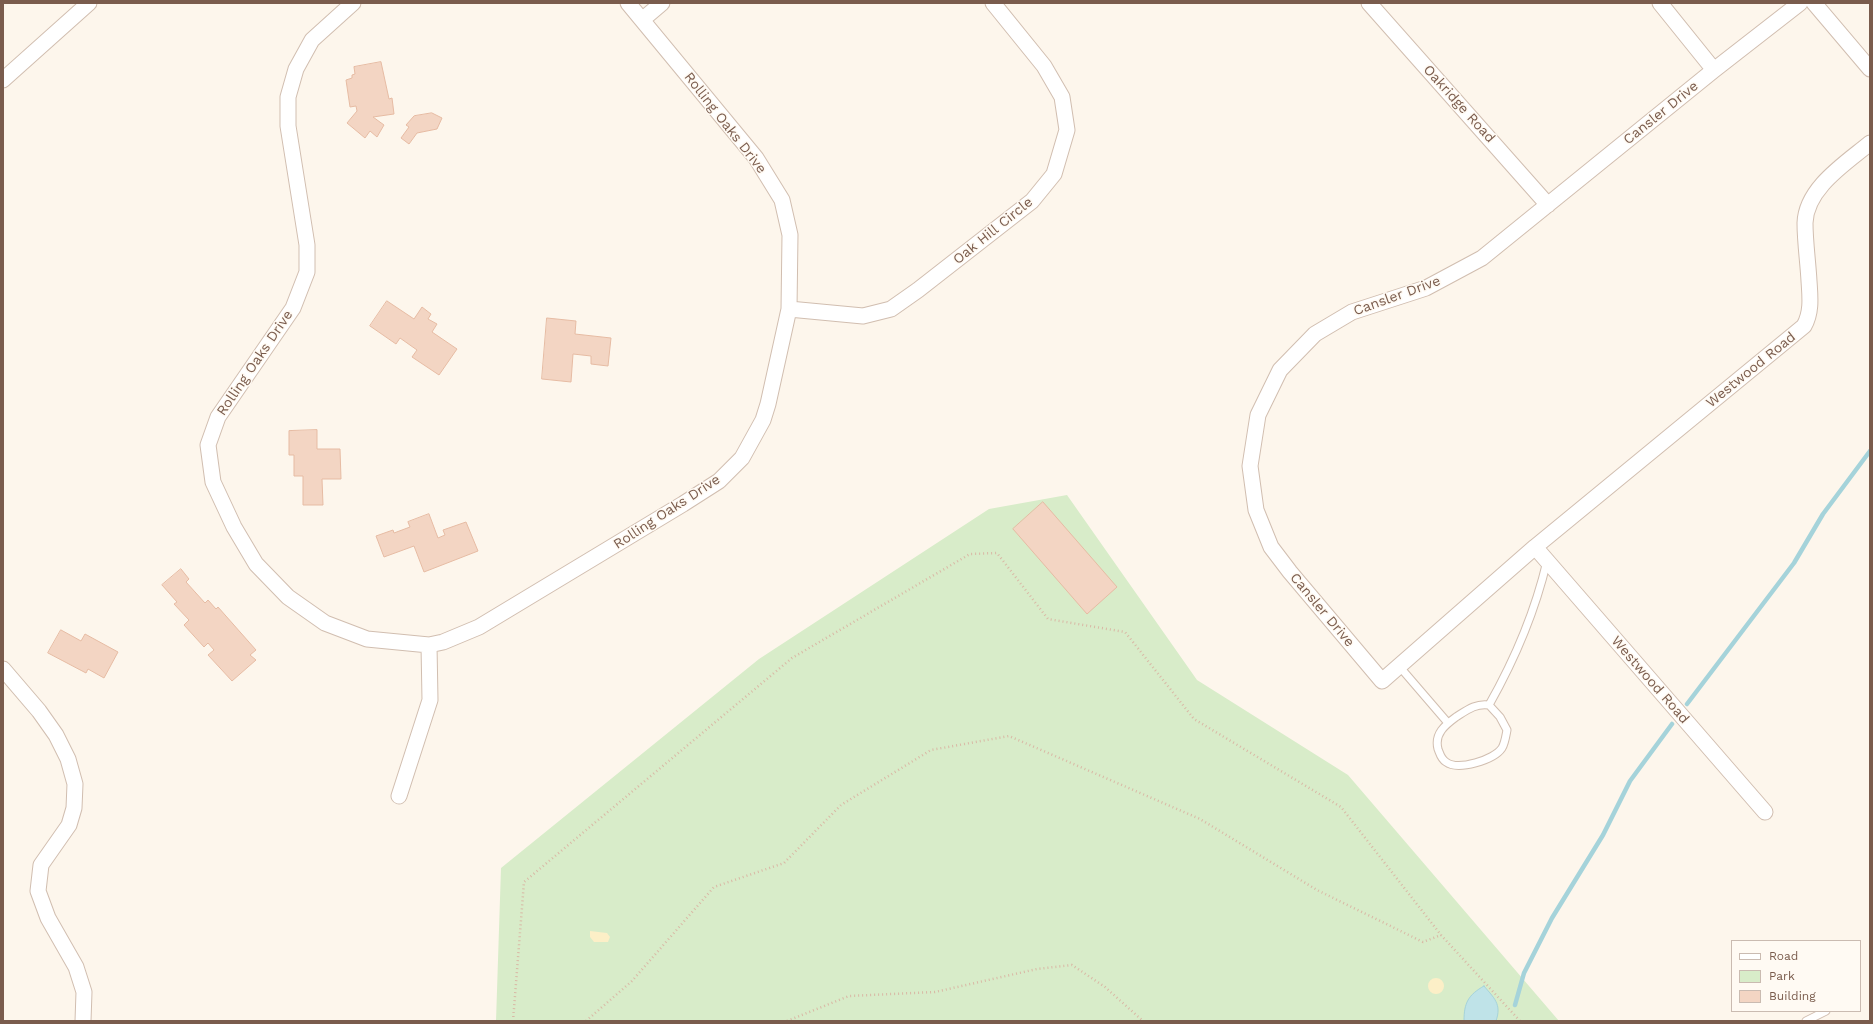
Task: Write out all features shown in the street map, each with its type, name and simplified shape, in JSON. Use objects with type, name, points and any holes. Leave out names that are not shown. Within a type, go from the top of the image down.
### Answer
[{"type":"street","points":[[3,80],[89,3]]},
{"type":"street","name":"Rolling Oaks Drive","points":[[353,3],[312,40],[296,69],[288,97],[288,126],[307,245],[307,272],[293,308],[218,417],[208,445],[213,482],[234,527],[256,564],[288,598],[325,623],[367,639],[429,645],[443,642],[479,627],[677,508],[719,481],[742,458],[763,420],[768,404],[789,309],[790,235],[782,200],[756,158],[628,3]]},
{"type":"street","points":[[642,20],[662,3]]},
{"type":"street","name":"Oak Hill Circle","points":[[789,309],[863,316],[891,309],[918,290],[1032,201],[1054,174],[1067,130],[1062,97],[1044,66],[993,3]]},
{"type":"street","name":"Oakridge Road","points":[[1369,3],[1548,205]]},
{"type":"street","points":[[1660,3],[1714,70]]},
{"type":"street","name":"Cansler Drive","points":[[1382,681],[1290,572],[1271,547],[1256,510],[1250,466],[1258,415],[1280,370],[1315,334],[1352,312],[1426,288],[1482,258],[1714,70],[1800,3]]},
{"type":"street","points":[[1814,3],[1870,70]]},
{"type":"street","name":"Westwood Road","points":[[1382,681],[1535,547],[1804,326],[1809,310],[1805,222],[1809,207],[1818,191],[1830,177],[1870,142]]},
{"type":"street","name":"Westwood Road","points":[[1535,547],[1765,812]]},
{"type":"street","points":[[399,796],[430,700],[429,645]]},
{"type":"street","points":[[3,669],[39,711],[56,735],[68,759],[75,784],[74,808],[68,825],[41,865],[38,891],[48,918],[76,967],[84,992],[83,1021]]},
{"type":"lane","points":[[1489,705],[1525,631],[1540,592],[1547,561]]},
{"type":"lane","points":[[1399,666],[1448,723]]},
{"type":"lane","points":[[1481,704],[1489,705],[1500,717],[1507,730],[1502,748],[1492,757],[1474,764],[1456,766],[1446,763],[1440,756],[1436,742],[1439,733],[1448,723],[1471,708],[1481,704]]},
{"type":"lane","points":[[1806,1021],[1826,1012]]},
{"type":"path","points":[[513,1021],[524,882],[792,658],[970,554],[997,554],[1048,619],[1125,632],[1194,719],[1341,807],[1441,935],[1520,1021]]},
{"type":"path","points":[[586,1021],[632,981],[714,887],[784,863],[841,805],[931,750],[1009,736],[1200,819],[1317,890],[1422,942],[1441,935]]},
{"type":"path","points":[[787,1021],[849,996],[935,992],[1036,969],[1072,966],[1105,987],[1143,1021]]},
{"type":"green space","points":[[1067,495],[1197,680],[1348,775],[1559,1021],[496,1021],[501,868],[759,659],[989,509]]},
{"type":"sand","points":[[590,931],[607,933],[610,937],[608,942],[594,942],[590,937]]},
{"type":"sand","points":[[1433,978],[1439,978],[1444,983],[1442,992],[1439,994],[1433,994],[1428,989],[1428,983]]},
{"type":"water","points":[[1484,986],[1496,1002],[1498,1015],[1496,1021],[1464,1021],[1465,1009],[1468,1000],[1474,993]]},
{"type":"building","points":[[381,62],[389,99],[392,98],[394,114],[373,117],[384,125],[377,137],[370,131],[365,138],[347,123],[357,111],[356,106],[350,107],[346,80],[352,78],[352,75],[355,74],[354,67]]},
{"type":"building","points":[[432,113],[442,118],[437,129],[417,133],[409,144],[401,138],[409,127],[406,125],[414,116]]},
{"type":"building","points":[[387,301],[414,319],[422,307],[431,314],[428,319],[437,324],[432,332],[457,349],[439,375],[412,357],[417,350],[400,338],[396,344],[370,326]]},
{"type":"building","points":[[547,318],[576,321],[575,334],[611,338],[608,366],[591,364],[591,356],[573,354],[571,382],[542,379]]},
{"type":"building","points":[[317,430],[317,449],[340,449],[341,479],[322,479],[323,505],[303,505],[303,476],[294,476],[294,455],[289,455],[289,431]]},
{"type":"building","points":[[1043,502],[1117,587],[1087,614],[1013,529]]},
{"type":"building","points":[[429,514],[438,538],[445,535],[443,530],[466,522],[478,551],[424,572],[414,546],[384,557],[376,536],[393,530],[394,533],[410,527],[408,522]]},
{"type":"building","points":[[181,569],[189,579],[186,582],[205,603],[208,600],[216,609],[218,607],[256,650],[250,655],[256,660],[232,681],[208,655],[214,650],[208,643],[204,647],[184,625],[189,620],[174,604],[177,602],[162,585]]},
{"type":"building","points":[[61,630],[81,641],[85,634],[118,652],[104,678],[88,669],[86,673],[48,653]]},
{"type":"waterway","points":[[1687,704],[1794,563],[1823,514],[1870,451]]},
{"type":"waterway","points":[[1515,1005],[1524,973],[1552,918],[1603,835],[1630,781],[1672,724]]}]
